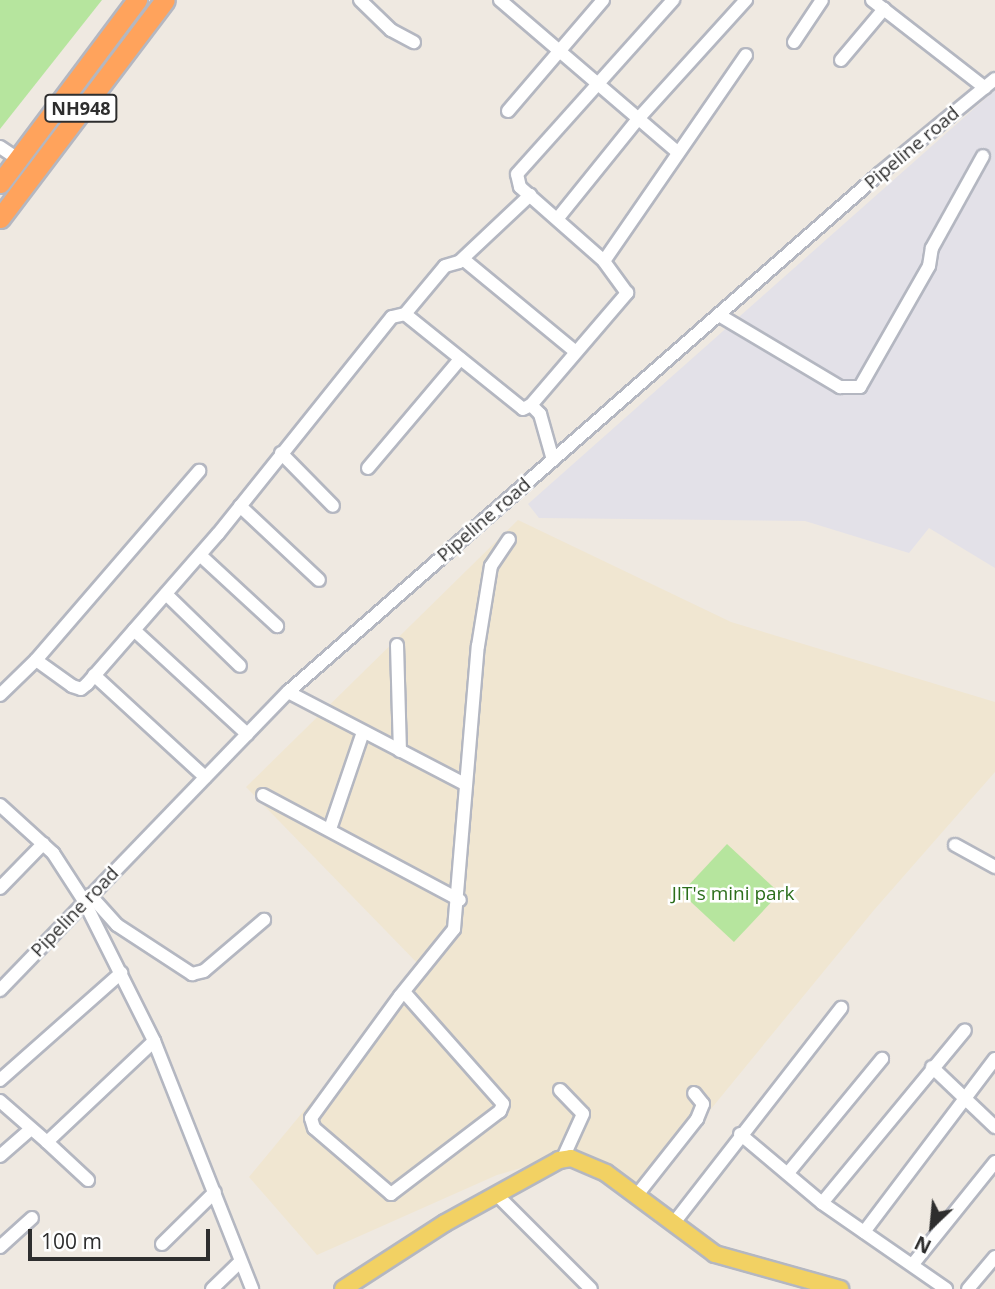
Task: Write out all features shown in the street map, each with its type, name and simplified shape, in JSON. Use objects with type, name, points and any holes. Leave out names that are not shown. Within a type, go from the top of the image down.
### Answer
[{"type":"highway","name":"NH948","points":[[0,183],[137,0]]},
{"type":"highway","name":"NH948","points":[[0,218],[165,0]]},
{"type":"main road","points":[[343,1289],[496,1194],[562,1160],[584,1161],[636,1195],[715,1254],[820,1286],[839,1289]]},
{"type":"street","points":[[360,0],[391,30],[414,42]]},
{"type":"street","points":[[500,0],[676,151]]},
{"type":"street","points":[[508,111],[603,0]]},
{"type":"street","points":[[405,314],[523,409],[531,405],[627,293],[604,261],[520,187],[517,174],[673,0]]},
{"type":"street","points":[[558,218],[638,119],[746,0]]},
{"type":"street","points":[[794,42],[822,0]]},
{"type":"street","points":[[872,0],[990,83]]},
{"type":"street","points":[[841,60],[884,9]]},
{"type":"street","points":[[604,261],[676,151],[746,55]]},
{"type":"street","name":"Pipeline road","points":[[0,990],[288,692],[719,315],[990,83]]},
{"type":"street","points":[[0,146],[18,159]]},
{"type":"street","points":[[719,315],[840,387],[860,387],[929,266],[932,248],[983,156]]},
{"type":"street","points":[[36,660],[72,686],[81,688],[94,676],[200,555],[392,317],[405,314],[445,266],[463,259],[530,195]]},
{"type":"street","points":[[463,259],[576,352]]},
{"type":"street","points":[[368,468],[460,359]]},
{"type":"street","points":[[531,405],[540,414],[553,460]]},
{"type":"street","points":[[281,453],[333,506]]},
{"type":"street","points":[[0,695],[36,660],[199,471]]},
{"type":"street","points":[[240,506],[319,580]]},
{"type":"street","points":[[404,992],[503,1104],[500,1111],[391,1194],[310,1122],[404,992],[451,934],[460,900],[463,783],[491,566],[509,539]]},
{"type":"street","points":[[200,555],[277,626]]},
{"type":"street","points":[[166,594],[240,666]]},
{"type":"street","points":[[134,630],[247,734]]},
{"type":"street","points":[[397,645],[400,751]]},
{"type":"street","points":[[94,676],[205,777]]},
{"type":"street","points":[[288,692],[463,783]]},
{"type":"street","points":[[330,829],[363,732]]},
{"type":"street","points":[[262,795],[460,900]]},
{"type":"street","points":[[0,805],[43,844],[87,898],[117,925],[192,974],[204,971],[264,920]]},
{"type":"street","points":[[0,888],[43,844]]},
{"type":"street","points":[[955,845],[995,867]]},
{"type":"street","points":[[87,898],[154,1041],[252,1289]]},
{"type":"street","points":[[0,1080],[121,973]]},
{"type":"street","points":[[673,1224],[740,1134],[841,1008]]},
{"type":"street","points":[[822,1203],[965,1030]]},
{"type":"street","points":[[47,1142],[154,1041]]},
{"type":"street","points":[[788,1173],[882,1059]]},
{"type":"street","points":[[864,1232],[995,1059]]},
{"type":"street","points":[[932,1067],[995,1127]]},
{"type":"street","points":[[560,1090],[583,1114],[562,1160]]},
{"type":"street","points":[[636,1195],[697,1119],[703,1104],[694,1093]]},
{"type":"street","points":[[0,1101],[88,1180]]},
{"type":"street","points":[[0,1156],[31,1129]]},
{"type":"street","points":[[740,1134],[822,1203],[946,1289]]},
{"type":"street","points":[[913,1264],[995,1162]]},
{"type":"street","points":[[162,1244],[215,1192]]},
{"type":"street","points":[[496,1194],[591,1289]]},
{"type":"street","points":[[0,1247],[32,1218]]},
{"type":"street","points":[[968,1289],[995,1257]]},
{"type":"street","points":[[212,1289],[240,1262]]},
{"type":"shaded area","points":[[995,90],[995,568],[929,528],[909,553],[805,521],[539,518],[528,504]]},
{"type":"shaded area","points":[[518,520],[731,622],[995,702],[995,772],[874,910],[642,1193],[572,1153],[497,1175],[317,1255],[249,1177],[422,968],[246,787]]},
{"type":"green space","points":[[0,0],[102,0],[0,129]]},
{"type":"green space","name":"JIT's mini park","points":[[727,844],[780,893],[734,942],[681,893]]}]
